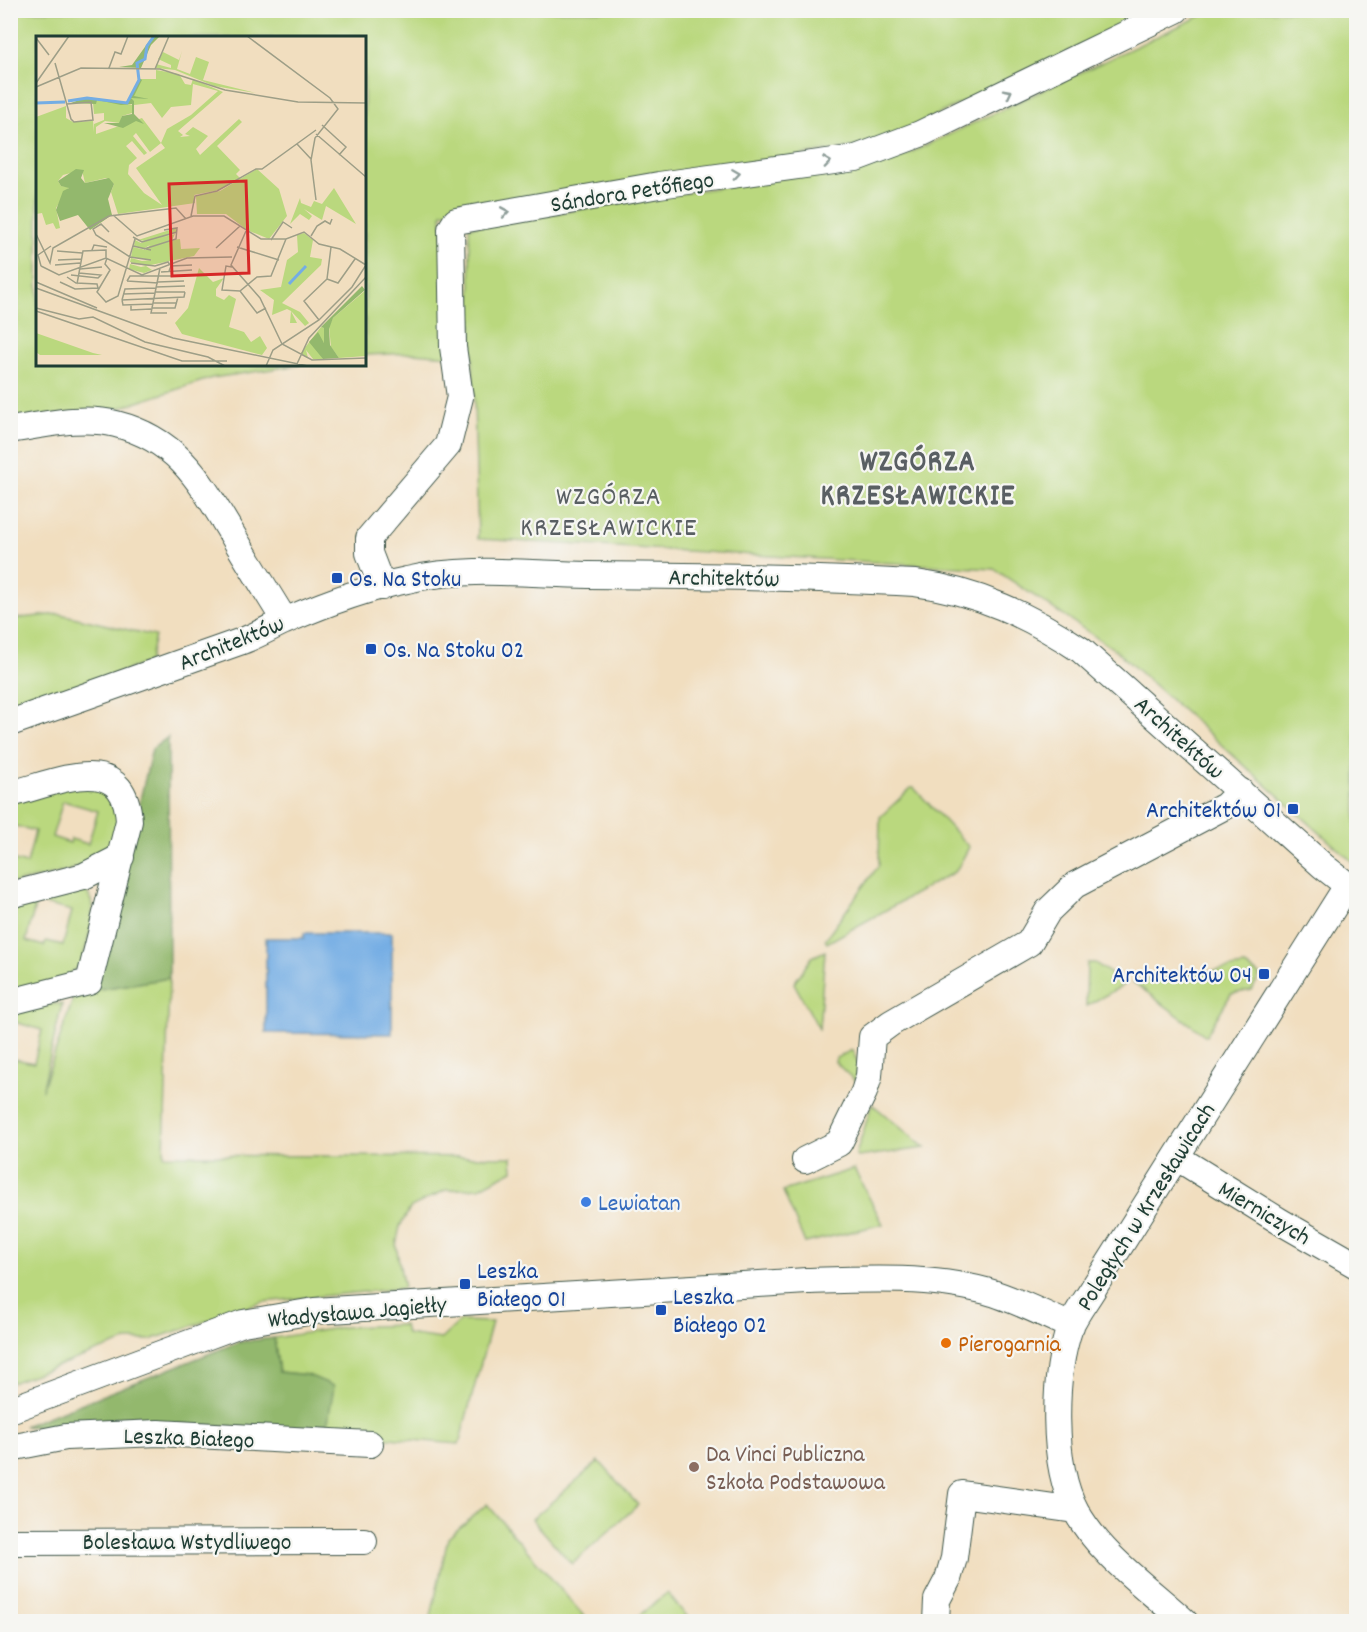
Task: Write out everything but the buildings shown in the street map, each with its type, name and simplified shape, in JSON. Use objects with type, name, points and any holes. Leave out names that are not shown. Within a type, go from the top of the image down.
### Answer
[{"type":"street","name":"Sándora Petőfiego","points":[[382,587],[369,553],[369,538],[448,445],[460,397],[453,347],[451,229],[456,221],[659,184],[856,158],[961,116],[1176,10]]},
{"type":"street","points":[[10,430],[84,421],[115,423],[166,447],[182,459],[210,497],[285,621]]},
{"type":"street","name":"Architektów","points":[[10,723],[242,642],[268,632],[285,621],[382,587],[429,575],[473,573],[915,583],[961,591],[1021,614],[1081,650],[1352,889]]},
{"type":"street","points":[[10,794],[86,776],[110,779],[122,789],[128,804],[129,821],[89,982],[10,1002]]},
{"type":"street","points":[[805,1160],[839,1143],[856,1111],[868,1076],[872,1037],[891,1023],[1029,943],[1048,911],[1075,885],[1225,806],[1240,791]]},
{"type":"street","points":[[10,895],[84,876],[121,857]]},
{"type":"street","points":[[84,876],[98,889],[109,905]]},
{"type":"street","name":"Poległych w Krzesławicach","points":[[1185,1622],[1105,1549],[1075,1510],[1060,1465],[1057,1412],[1062,1362],[1071,1326],[1176,1157],[1352,889]]},
{"type":"street","name":"Mierniczych","points":[[1176,1157],[1356,1265]]},
{"type":"street","name":"Władysława Jagiełły","points":[[10,1410],[243,1323],[314,1311],[807,1281],[876,1280],[980,1290],[1071,1326]]},
{"type":"street","name":"Leszka Białego","points":[[10,1448],[66,1437],[158,1433],[369,1444]]},
{"type":"street","points":[[936,1622],[937,1600],[948,1579],[954,1558],[962,1494],[1075,1510]]},
{"type":"street","name":"Bolesława Wstydliwego","points":[[10,1542],[364,1541]]},
{"type":"green space","points":[[11,11],[1153,11],[878,143],[442,213],[449,356],[414,353],[366,355],[366,36],[36,36],[36,366],[293,366],[212,378],[110,411],[11,419]]},
{"type":"green space","points":[[1211,11],[1356,11],[1356,865],[1115,650],[994,569],[478,539],[469,227],[897,159]]},
{"type":"green space","points":[[60,614],[155,636],[149,662],[11,712],[11,619]]},
{"type":"green space","points":[[168,737],[169,978],[75,993],[96,987],[152,749]]},
{"type":"green space","points":[[86,781],[108,788],[119,810],[117,832],[109,847],[97,858],[82,866],[11,884],[11,860],[27,864],[35,831],[11,825],[11,801]],"holes":[[[63,801],[98,811],[88,844],[71,839],[70,843],[52,837]]]},
{"type":"green space","points":[[911,788],[914,788],[969,847],[956,871],[827,943],[825,940],[879,865],[880,817]]},
{"type":"green space","points":[[80,887],[87,893],[91,901],[92,922],[81,963],[75,970],[59,980],[11,993],[11,904]],"holes":[[[36,902],[72,911],[63,945],[46,941],[44,946],[26,941]]]},
{"type":"green space","points":[[825,951],[819,1029],[794,983],[812,957]]},
{"type":"green space","points":[[1087,963],[1095,963],[1126,984],[1086,1006]]},
{"type":"green space","points":[[1245,966],[1260,975],[1252,990],[1231,994],[1206,1036],[1133,982]]},
{"type":"green space","points":[[169,978],[164,1155],[512,1157],[513,1170],[479,1188],[446,1190],[411,1207],[400,1226],[396,1246],[404,1288],[263,1302],[150,1340],[128,1340],[11,1383],[11,1061],[14,1062],[15,1059],[34,1063],[42,1030],[11,1021],[11,1010],[34,1003],[62,1004],[42,1091],[75,993]]},
{"type":"green space","points":[[852,1050],[858,1063],[856,1082],[835,1062],[836,1058]]},
{"type":"green space","points":[[872,1104],[925,1148],[858,1157],[856,1154]]},
{"type":"green space","points":[[854,1169],[883,1224],[805,1243],[783,1191]]},
{"type":"green space","points":[[460,1321],[492,1322],[459,1444],[318,1432],[308,1375],[279,1372],[274,1338],[343,1327],[404,1325],[406,1334],[441,1339]]},
{"type":"green space","points":[[274,1338],[279,1372],[308,1375],[334,1386],[328,1421],[318,1432],[105,1420],[67,1430],[24,1426],[239,1342]]},
{"type":"green space","points":[[599,1461],[638,1505],[572,1564],[532,1519]]},
{"type":"green space","points":[[487,1504],[588,1621],[430,1621],[448,1538]]},
{"type":"green space","points":[[667,1593],[691,1621],[632,1621]]},
{"type":"water","points":[[304,933],[392,933],[392,1034],[266,1033],[266,938],[304,938]]},
{"type":"place","name":"Os. Na Stoku","points":[[337,578]]},
{"type":"place","name":"Os. Na Stoku 02","points":[[371,649]]},
{"type":"place","name":"Architektów 01","points":[[1293,809]]},
{"type":"place","name":"Architektów 04","points":[[1264,974]]},
{"type":"place","name":"Lewiatan","points":[[586,1202]]},
{"type":"place","name":"Leszka Białego 01","points":[[465,1284]]},
{"type":"place","name":"Leszka Białego 02","points":[[661,1310]]},
{"type":"place","name":"Pierogarnia","points":[[946,1343]]},
{"type":"place","name":"Da Vinci Publiczna Szkoła Podstawowa","points":[[694,1467]]},
{"type":"district","name":"WZGÓRZA KRZESŁAWICKIE","points":[[918,477]]},
{"type":"district","name":"WZGÓRZA KRZESŁAWICKIE","points":[[609,510]]}]
